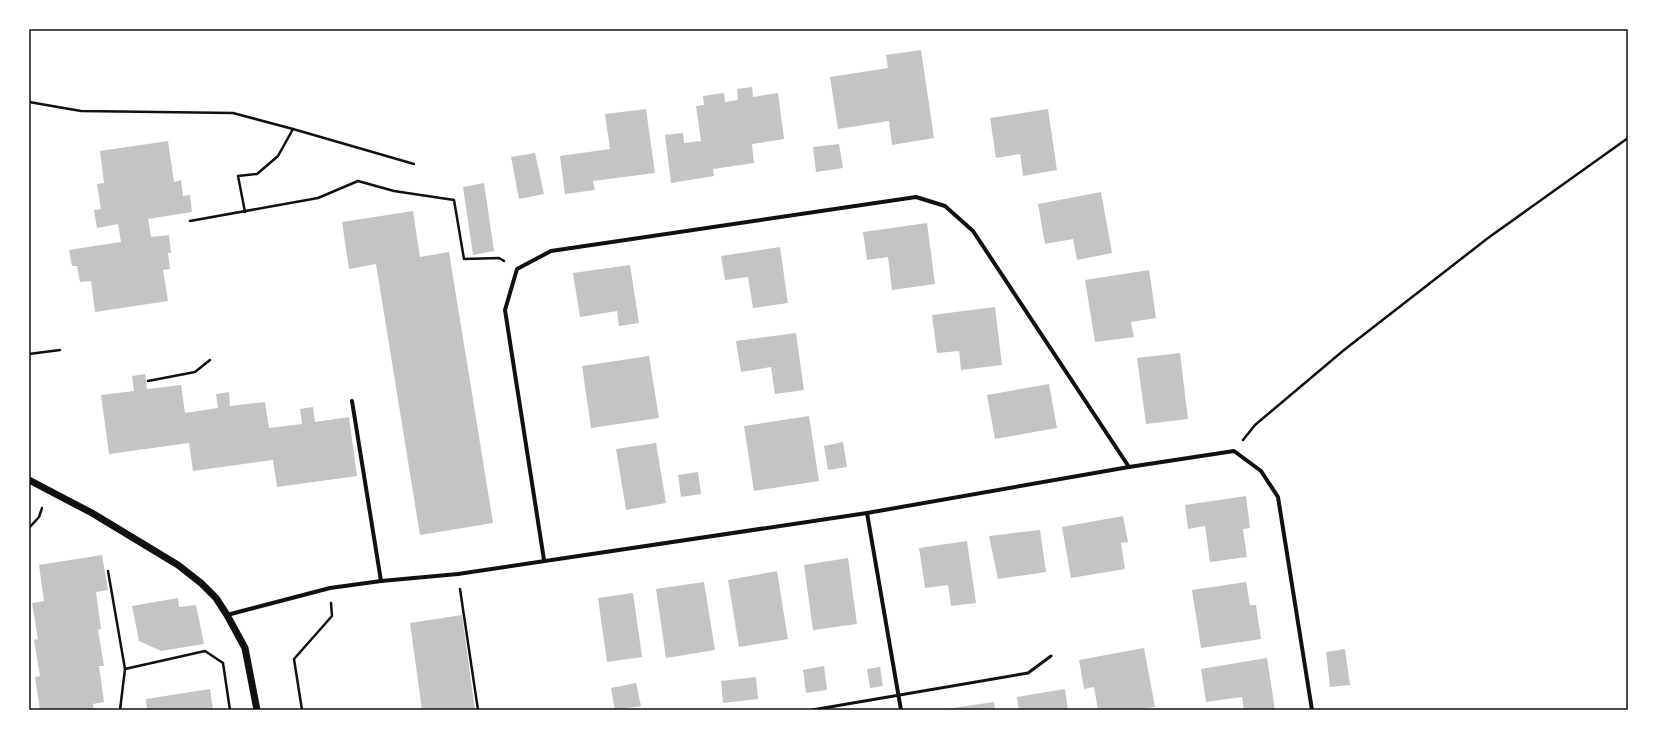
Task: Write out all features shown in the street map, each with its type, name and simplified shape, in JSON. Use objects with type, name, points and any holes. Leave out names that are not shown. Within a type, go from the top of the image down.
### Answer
[{"type":"street","points":[[544,560],[505,310],[516,269],[551,250],[916,197],[945,206],[973,231],[1130,467]]},
{"type":"street","points":[[352,401],[381,581]]},
{"type":"street","points":[[227,615],[330,588],[381,581],[458,574],[867,513],[1130,467],[1234,451],[1261,471],[1278,497],[1312,710]]},
{"type":"street","points":[[29,480],[92,513],[178,565],[201,583],[216,598],[245,648],[257,710]]},
{"type":"street","points":[[867,513],[901,710]]},
{"type":"lane","points":[[812,710],[898,694],[1028,673],[1051,656]]},
{"type":"path","points":[[29,102],[81,111],[233,113],[414,164]]},
{"type":"path","points":[[245,212],[238,176],[256,174],[278,156],[293,129]]},
{"type":"path","points":[[1234,451],[1255,425],[1344,350],[1488,238],[1628,138]]},
{"type":"path","points":[[190,221],[318,198],[358,181],[394,191],[454,200],[464,259],[499,258],[516,269]]},
{"type":"path","points":[[29,354],[60,350]]},
{"type":"path","points":[[148,381],[195,372],[210,360]]},
{"type":"path","points":[[29,528],[39,517],[42,508]]},
{"type":"path","points":[[108,571],[125,669],[120,710]]},
{"type":"path","points":[[458,574],[478,710]]},
{"type":"path","points":[[302,710],[294,659],[332,616],[330,588]]},
{"type":"path","points":[[125,669],[205,651],[223,663],[230,710]]},
{"type":"building","points":[[921,50],[934,138],[892,145],[889,121],[838,129],[830,77],[888,68],[886,55]]},
{"type":"building","points":[[752,87],[753,97],[778,93],[784,139],[752,144],[754,163],[713,169],[714,176],[671,183],[665,135],[683,133],[684,143],[701,141],[696,106],[704,105],[703,96],[724,93],[725,102],[738,100],[737,89]]},
{"type":"building","points":[[646,109],[655,173],[593,181],[595,190],[565,194],[560,156],[610,149],[605,114]]},
{"type":"building","points":[[1048,109],[1057,170],[1023,176],[1020,154],[996,158],[990,118]]},
{"type":"building","points":[[168,141],[174,182],[181,180],[183,196],[190,195],[192,212],[148,219],[151,237],[169,235],[171,253],[168,253],[170,269],[163,270],[168,301],[95,312],[91,281],[80,282],[77,266],[72,266],[69,250],[121,242],[118,224],[97,228],[94,210],[101,209],[97,184],[104,183],[100,151]]},
{"type":"building","points":[[839,144],[843,168],[816,172],[813,147]]},
{"type":"building","points":[[535,153],[544,194],[519,199],[511,157]]},
{"type":"building","points":[[484,183],[494,251],[473,255],[463,187]]},
{"type":"building","points":[[1101,192],[1112,253],[1077,260],[1073,239],[1045,244],[1038,204]]},
{"type":"building","points":[[413,211],[420,257],[449,252],[493,523],[420,535],[376,264],[349,269],[342,222]]},
{"type":"building","points":[[927,223],[935,284],[892,290],[888,257],[867,260],[863,232]]},
{"type":"building","points":[[780,247],[788,303],[753,308],[748,277],[725,280],[721,256]]},
{"type":"building","points":[[630,265],[639,323],[619,326],[617,311],[580,317],[573,273]]},
{"type":"building","points":[[1149,270],[1156,318],[1131,322],[1134,337],[1095,342],[1085,280]]},
{"type":"building","points":[[995,307],[1002,365],[961,370],[959,351],[937,353],[932,315]]},
{"type":"building","points":[[796,333],[804,390],[775,394],[771,367],[741,372],[736,341]]},
{"type":"building","points":[[1180,353],[1188,419],[1146,424],[1137,358]]},
{"type":"building","points":[[649,356],[659,418],[591,428],[582,366]]},
{"type":"building","points":[[145,374],[147,389],[181,385],[185,413],[218,408],[216,394],[229,392],[230,406],[265,402],[269,428],[302,424],[300,409],[313,407],[315,422],[349,417],[357,476],[277,487],[273,460],[193,471],[189,443],[109,454],[101,395],[134,391],[132,376]]},
{"type":"building","points":[[1049,384],[1057,428],[995,439],[987,395]]},
{"type":"building","points":[[809,416],[819,481],[754,491],[744,426]]},
{"type":"building","points":[[843,442],[847,467],[828,470],[824,446]]},
{"type":"building","points":[[656,443],[666,503],[626,510],[616,449]]},
{"type":"building","points":[[698,472],[701,494],[681,497],[678,475]]},
{"type":"building","points":[[1246,496],[1250,528],[1243,529],[1247,557],[1210,562],[1205,526],[1188,529],[1185,505]]},
{"type":"building","points":[[1123,516],[1128,542],[1121,543],[1125,569],[1071,578],[1062,527]]},
{"type":"building","points":[[1040,530],[1046,572],[998,579],[989,536]]},
{"type":"building","points":[[967,541],[976,603],[951,606],[948,585],[925,588],[919,548]]},
{"type":"building","points":[[102,555],[108,590],[96,592],[101,629],[98,630],[104,666],[99,666],[104,702],[93,704],[94,710],[40,710],[35,677],[40,676],[34,640],[38,639],[32,603],[44,601],[39,565]]},
{"type":"building","points":[[848,558],[857,624],[813,630],[804,565]]},
{"type":"building","points":[[777,571],[788,639],[739,647],[728,580]]},
{"type":"building","points":[[704,582],[715,650],[666,658],[656,589]]},
{"type":"building","points":[[1246,582],[1250,605],[1256,605],[1261,639],[1201,648],[1192,590]]},
{"type":"building","points":[[633,593],[642,657],[607,662],[598,598]]},
{"type":"building","points":[[178,598],[179,607],[196,605],[204,644],[161,651],[139,641],[132,606]]},
{"type":"building","points":[[462,615],[475,710],[422,710],[410,623]]},
{"type":"building","points":[[1144,648],[1155,707],[1135,710],[1098,710],[1094,687],[1084,689],[1079,660]]},
{"type":"building","points":[[1345,649],[1350,685],[1330,687],[1326,652]]},
{"type":"building","points":[[1267,658],[1275,710],[1244,710],[1242,697],[1206,702],[1201,669]]},
{"type":"building","points":[[824,666],[827,690],[806,693],[803,670]]},
{"type":"building","points":[[880,667],[883,686],[870,688],[867,669]]},
{"type":"building","points":[[756,677],[758,699],[723,703],[721,681]]},
{"type":"building","points":[[636,683],[641,706],[615,710],[611,688]]},
{"type":"building","points":[[210,689],[213,710],[147,710],[146,699]]},
{"type":"building","points":[[1065,689],[1068,710],[1019,710],[1017,697]]},
{"type":"building","points":[[994,702],[995,710],[945,710],[945,709]]}]
